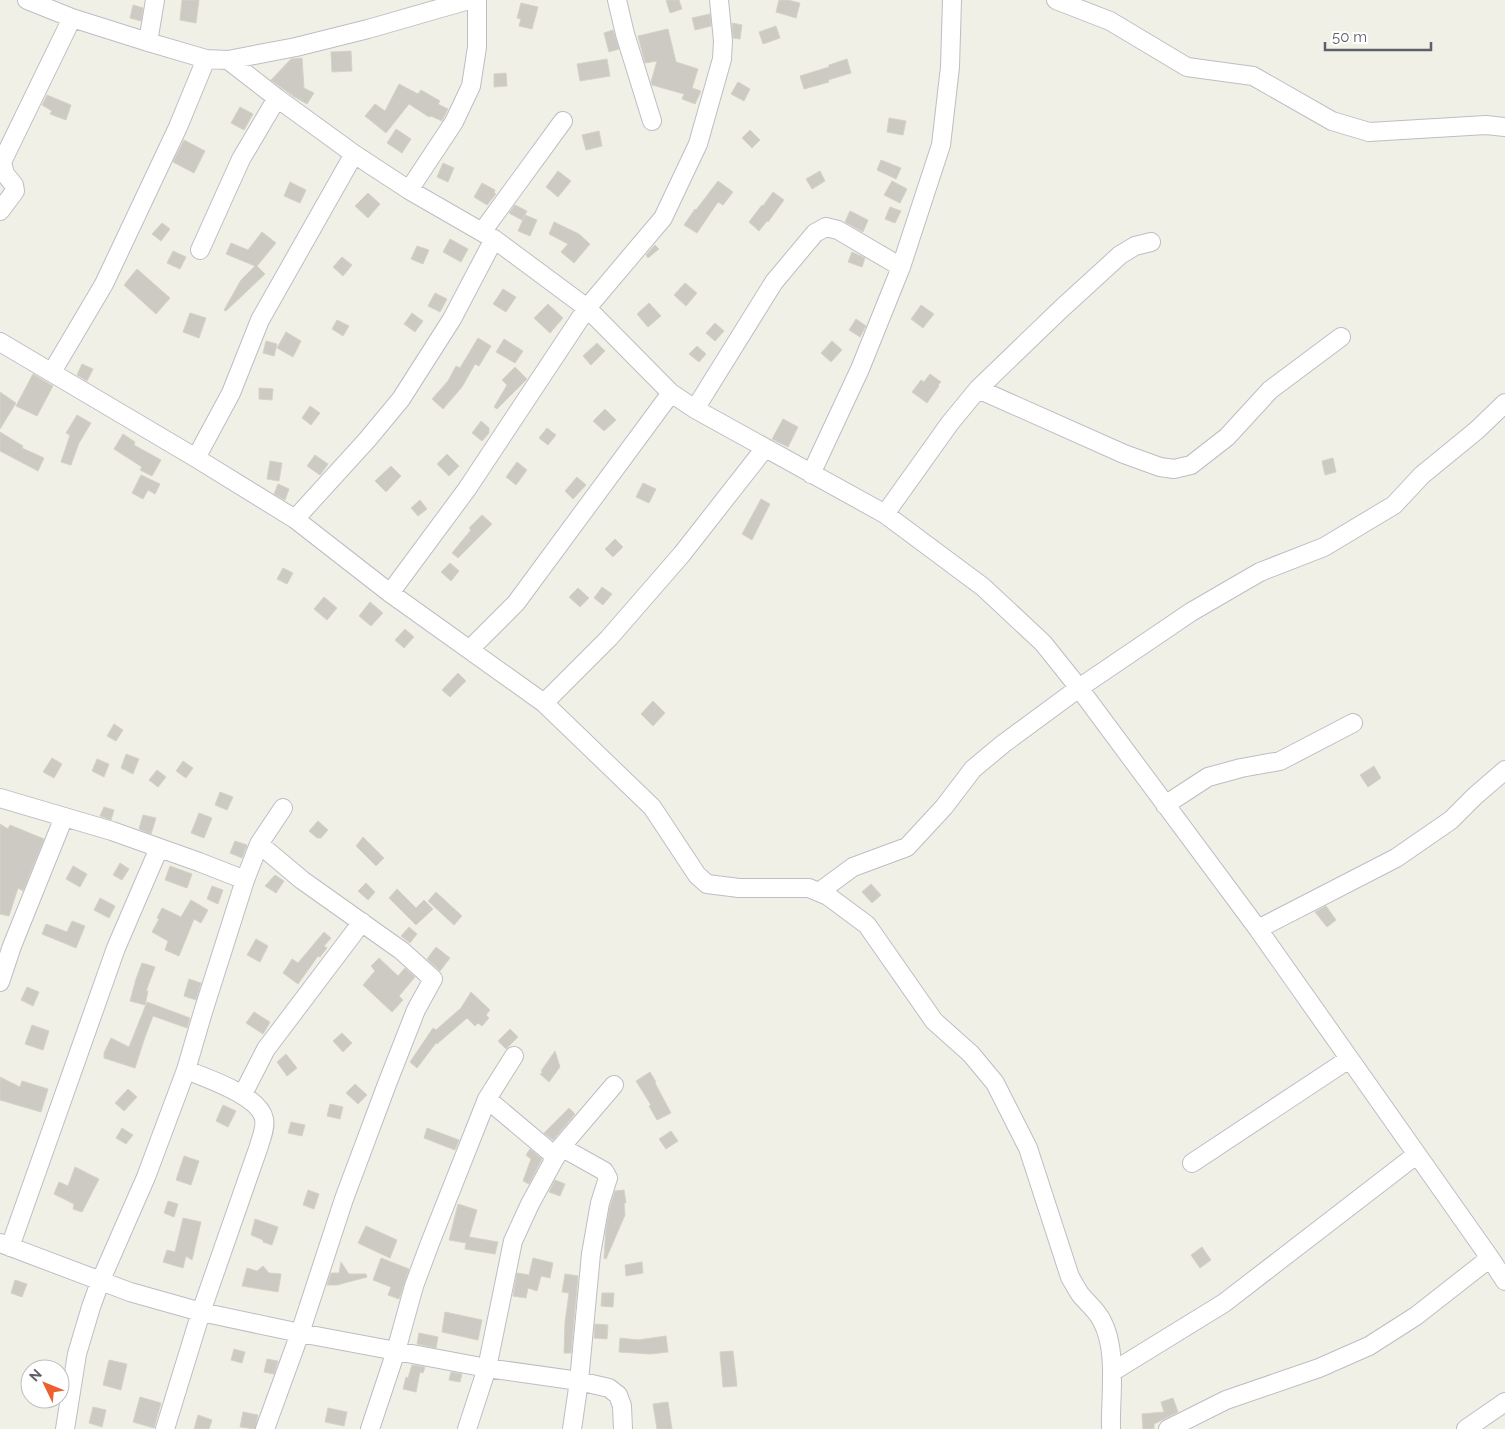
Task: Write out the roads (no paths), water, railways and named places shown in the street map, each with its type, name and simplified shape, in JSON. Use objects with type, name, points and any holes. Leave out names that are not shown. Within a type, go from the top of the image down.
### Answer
[{"type":"street","points":[[27,0],[72,18],[148,42],[206,59],[228,60],[296,47],[368,29],[469,0]]},
{"type":"street","points":[[148,42],[155,0]]},
{"type":"street","points":[[409,190],[454,122],[471,86],[477,47],[478,0]]},
{"type":"street","points":[[617,0],[625,34],[652,121]]},
{"type":"street","points":[[390,593],[467,488],[587,308],[662,218],[698,144],[722,60],[723,41],[719,0]]},
{"type":"street","points":[[812,474],[860,369],[901,267],[941,145],[950,67],[952,0]]},
{"type":"street","points":[[1056,0],[1110,21],[1186,67],[1253,76],[1332,121],[1369,132],[1486,125],[1505,127]]},
{"type":"street","points":[[0,211],[15,191],[14,185],[5,174],[2,162],[72,18]]},
{"type":"street","points":[[52,372],[104,284],[178,127],[206,59]]},
{"type":"street","points":[[228,60],[354,154],[409,190],[488,236],[587,308],[671,393],[695,409],[885,514],[984,587],[1043,643],[1079,688],[1258,929],[1505,1281]]},
{"type":"street","points":[[200,250],[241,159],[277,98]]},
{"type":"street","points":[[296,519],[401,399],[452,319],[488,236],[563,121]]},
{"type":"street","points":[[196,458],[231,393],[260,320],[354,154]]},
{"type":"street","points":[[695,409],[774,282],[815,233],[826,227],[838,230],[901,267]]},
{"type":"street","points":[[885,514],[950,423],[978,389],[1060,309],[1120,255],[1135,246],[1151,242]]},
{"type":"street","points":[[978,389],[1124,454],[1160,467],[1174,469],[1191,465],[1227,437],[1270,390],[1341,337]]},
{"type":"street","points":[[0,342],[296,519],[390,593],[544,702],[652,807],[697,875],[707,884],[739,888],[809,888],[828,896],[867,925],[934,1021],[971,1054],[995,1084],[1028,1148],[1070,1276],[1080,1294],[1098,1313],[1104,1323],[1110,1345],[1112,1372],[1111,1429]]},
{"type":"street","points":[[470,649],[516,603],[671,393]]},
{"type":"street","points":[[819,892],[853,867],[907,847],[944,807],[973,769],[1003,744],[1079,688],[1191,612],[1260,572],[1324,547],[1394,505],[1422,475],[1477,430],[1505,403]]},
{"type":"street","points":[[544,702],[609,638],[676,561],[765,448]]},
{"type":"street","points":[[1165,805],[1208,777],[1280,760],[1353,723]]},
{"type":"street","points":[[1258,929],[1396,858],[1451,820],[1505,770]]},
{"type":"street","points":[[0,798],[112,831],[245,880]]},
{"type":"street","points":[[65,1429],[77,1354],[91,1307],[146,1177],[186,1070],[245,880],[259,844],[283,808]]},
{"type":"street","points":[[0,982],[12,946],[64,817]]},
{"type":"street","points":[[259,844],[302,880],[402,951],[433,979],[416,1010],[367,1137],[265,1429]]},
{"type":"street","points":[[159,848],[116,948],[5,1245],[100,1282],[201,1312],[300,1333],[487,1368],[579,1381],[609,1388],[618,1395],[622,1406],[623,1429]]},
{"type":"street","points":[[243,1094],[266,1049],[362,922]]},
{"type":"street","points":[[370,1429],[396,1350],[414,1286],[430,1243],[487,1100],[514,1056]]},
{"type":"street","points":[[1192,1163],[1349,1059]]},
{"type":"street","points":[[165,1429],[201,1312],[265,1125],[264,1117],[243,1094],[186,1070]]},
{"type":"street","points":[[467,1429],[487,1368],[513,1241],[530,1204],[558,1152],[614,1085]]},
{"type":"street","points":[[487,1100],[558,1152],[604,1172],[608,1178],[600,1203],[590,1254],[579,1381],[572,1429]]},
{"type":"street","points":[[1112,1372],[1224,1302],[1416,1155]]},
{"type":"street","points":[[1168,1429],[1226,1400],[1319,1368],[1369,1346],[1416,1316],[1490,1258]]},
{"type":"street","points":[[1466,1429],[1505,1402]]}]
